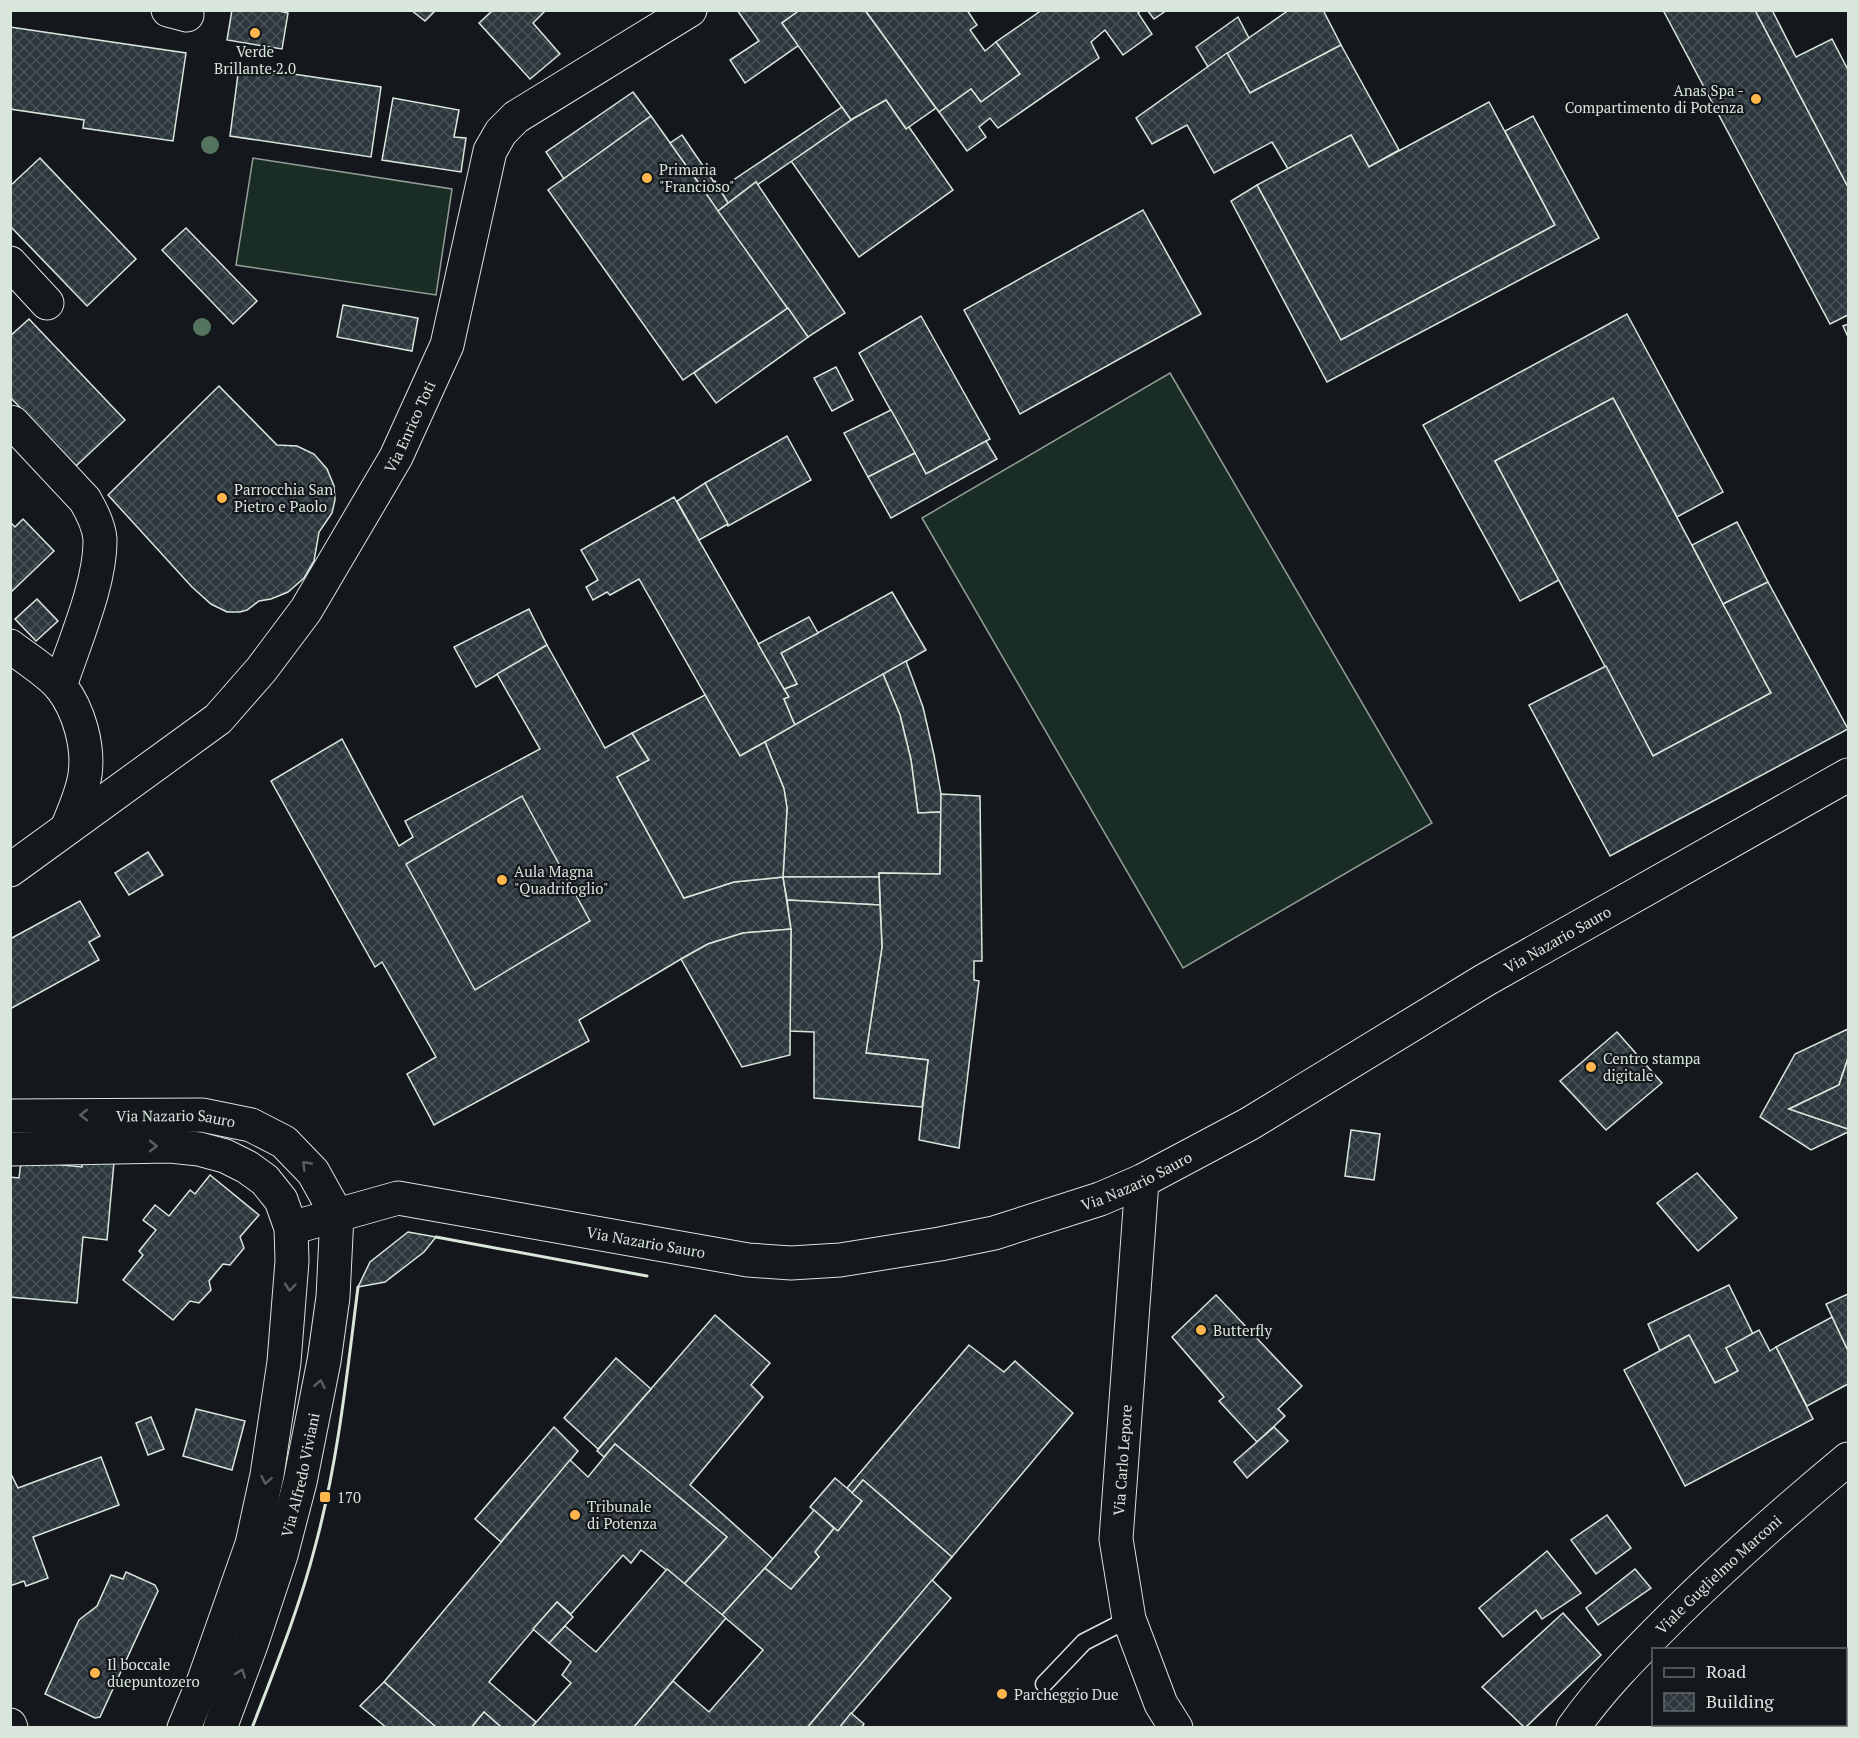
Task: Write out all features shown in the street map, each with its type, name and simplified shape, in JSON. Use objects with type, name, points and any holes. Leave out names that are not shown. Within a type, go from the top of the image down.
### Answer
[{"type":"street","name":"Via Enrico Toti","points":[[10,870],[218,719],[261,670],[306,610],[396,457],[447,345],[490,151],[501,132],[516,117],[690,10]]},
{"type":"street","points":[[10,263],[47,303]]},
{"type":"street","points":[[10,422],[86,500],[93,513],[100,537],[92,588],[60,686]]},
{"type":"street","points":[[10,645],[60,686],[77,714],[84,744],[85,774],[79,798],[67,828]]},
{"type":"street","name":"Via Nazario Sauro","points":[[10,1149],[170,1146],[200,1149],[240,1163],[265,1180],[281,1200],[291,1228],[398,1198],[748,1260],[791,1263],[840,1260],[891,1253],[994,1233],[1100,1199],[1142,1181],[1248,1125],[1485,980],[1848,775]]},
{"type":"street","name":"Via Nazario Sauro","points":[[10,1116],[202,1115],[251,1125],[284,1142],[313,1172],[337,1215]]},
{"type":"street","name":"Via Carlo Lepore","points":[[1142,1181],[1116,1539],[1129,1619],[1161,1704],[1176,1728]]},
{"type":"street","name":"Via Alfredo Viviani","points":[[220,1728],[281,1555],[300,1482],[326,1350],[333,1297],[337,1215]]},
{"type":"street","name":"Via Alfredo Viviani","points":[[184,1728],[204,1680],[252,1544],[267,1475],[284,1362],[292,1262],[291,1228]]},
{"type":"street","name":"Viale Guglielmo Marconi","points":[[1573,1728],[1588,1706],[1652,1637],[1728,1562],[1848,1459]]},
{"type":"lane","points":[[1044,1684],[1084,1642],[1129,1619]]},
{"type":"green space","points":[[253,158],[452,189],[436,295],[236,265]]},
{"type":"green space","points":[[1170,373],[1432,823],[1183,968],[922,518]]},
{"type":"building","points":[[232,10],[274,10],[288,13],[282,49],[227,40]]},
{"type":"building","points":[[411,10],[436,10],[425,21]]},
{"type":"building","points":[[493,10],[546,10],[533,23],[560,54],[530,79],[479,23]]},
{"type":"building","points":[[737,10],[800,10],[782,23],[799,45],[745,83],[730,60],[759,41]]},
{"type":"building","points":[[800,10],[865,10],[936,108],[906,129],[886,100],[851,120],[782,23]]},
{"type":"building","points":[[865,10],[967,10],[977,25],[970,30],[985,51],[996,42],[1020,74],[981,102],[971,89],[939,112]]},
{"type":"building","points":[[1042,10],[1142,10],[1138,13],[1152,34],[1123,55],[1105,30],[1091,42],[1099,58],[998,128],[990,118],[979,127],[986,137],[967,151],[939,112],[971,89],[981,102],[1020,74],[996,42]]},
{"type":"building","points":[[1147,10],[1167,10],[1154,19]]},
{"type":"building","points":[[1289,10],[1323,10],[1341,45],[1250,93],[1227,53]]},
{"type":"building","name":"Anas Spa - Compartimento di Potenza","points":[[1663,10],[1755,10],[1848,187],[1848,315],[1830,324]]},
{"type":"building","points":[[1755,10],[1772,10],[1796,57],[1832,39],[1848,70],[1848,187]]},
{"type":"building","points":[[1238,17],[1249,38],[1208,67],[1196,47]]},
{"type":"building","points":[[10,27],[186,53],[173,141],[83,128],[84,120],[10,109]]},
{"type":"building","points":[[1341,45],[1399,150],[1369,167],[1351,135],[1288,169],[1272,142],[1214,173],[1187,125],[1152,144],[1136,118],[1227,53],[1250,93]]},
{"type":"building","points":[[239,66],[381,87],[371,157],[230,136]]},
{"type":"building","points":[[633,92],[651,116],[564,179],[546,152]]},
{"type":"building","points":[[393,98],[459,110],[454,137],[466,138],[461,172],[382,160]]},
{"type":"building","points":[[886,100],[906,129],[909,127],[953,190],[859,257],[791,161],[851,120]]},
{"type":"building","points":[[1489,102],[1555,225],[1341,340],[1257,185],[1351,135],[1369,167]]},
{"type":"building","points":[[842,107],[851,120],[728,203],[720,189]]},
{"type":"building","points":[[651,116],[788,308],[683,380],[548,190]]},
{"type":"building","points":[[1533,116],[1599,238],[1327,382],[1231,201],[1257,185],[1341,340],[1555,225],[1505,131]]},
{"type":"building","points":[[682,135],[714,182],[703,189],[670,143]]},
{"type":"building","points":[[40,158],[136,259],[87,306],[10,226],[10,186]]},
{"type":"building","points":[[715,181],[728,203],[718,211],[703,189]]},
{"type":"building","points":[[756,182],[845,313],[808,337],[718,211]]},
{"type":"building","points":[[1143,210],[1201,314],[1020,414],[964,310]]},
{"type":"building","points":[[186,228],[257,301],[233,324],[162,250]]},
{"type":"building","points":[[343,305],[418,318],[412,351],[337,337]]},
{"type":"building","points":[[788,308],[808,337],[716,403],[694,373]]},
{"type":"building","points":[[1627,314],[1723,492],[1677,517],[1613,398],[1495,461],[1559,580],[1520,601],[1423,425]]},
{"type":"building","points":[[921,316],[990,439],[926,474],[859,353]]},
{"type":"building","points":[[29,319],[125,420],[76,466],[10,397],[10,336]]},
{"type":"building","points":[[1848,324],[1848,337],[1843,326]]},
{"type":"building","points":[[836,367],[853,400],[832,411],[814,378]]},
{"type":"building","name":"Parrocchia San Pietro e Paolo","points":[[219,386],[277,445],[297,446],[314,454],[327,469],[334,486],[335,500],[332,513],[319,532],[314,561],[304,578],[288,592],[259,601],[240,612],[227,612],[211,604],[192,587],[108,495]]},
{"type":"building","points":[[1613,398],[1771,693],[1653,756],[1495,461]]},
{"type":"building","points":[[891,410],[915,453],[868,477],[844,433]]},
{"type":"building","points":[[787,436],[811,480],[728,526],[705,483]]},
{"type":"building","points":[[986,441],[997,459],[891,518],[868,477],[915,453],[926,474]]},
{"type":"building","points":[[705,483],[728,524],[699,540],[677,501]]},
{"type":"building","points":[[674,497],[789,697],[784,699],[795,725],[740,756],[639,579],[610,595],[607,592],[593,600],[586,587],[598,580],[581,550]]},
{"type":"building","points":[[23,519],[54,551],[10,593],[10,522],[15,527]]},
{"type":"building","points":[[1737,522],[1768,582],[1723,604],[1692,545]]},
{"type":"building","points":[[1768,582],[1848,729],[1610,856],[1529,705],[1606,666],[1653,756],[1771,693],[1723,604]]},
{"type":"building","points":[[892,592],[926,650],[795,725],[784,699],[789,697],[784,689],[797,684],[781,653]]},
{"type":"building","points":[[37,599],[58,621],[36,641],[15,619]]},
{"type":"building","points":[[529,609],[547,645],[476,687],[454,647]]},
{"type":"building","points":[[809,617],[818,633],[781,653],[797,684],[784,689],[758,644]]},
{"type":"building","points":[[547,645],[605,748],[632,733],[649,760],[617,777],[684,898],[734,882],[783,877],[791,929],[743,933],[708,944],[579,1020],[589,1041],[434,1125],[407,1074],[436,1057],[382,962],[375,967],[271,781],[342,739],[399,846],[413,837],[405,821],[540,749],[497,674]]},
{"type":"building","points":[[906,661],[923,707],[941,794],[941,812],[918,813],[911,760],[900,715],[883,674]]},
{"type":"building","points":[[883,674],[900,715],[911,760],[918,813],[941,812],[940,874],[879,873],[879,877],[783,877],[787,808],[784,789],[765,742]]},
{"type":"building","points":[[705,695],[740,756],[765,742],[784,789],[787,808],[783,877],[734,882],[684,898],[617,777],[649,760],[632,733]]},
{"type":"building","points":[[941,794],[980,796],[982,961],[974,961],[974,980],[979,981],[959,1148],[919,1140],[928,1060],[866,1053],[882,947],[879,873],[940,874]]},
{"type":"building","points":[[522,796],[590,921],[475,990],[406,864]]},
{"type":"building","points":[[148,852],[163,875],[129,895],[115,873]]},
{"type":"building","points":[[783,877],[879,877],[880,905],[787,900]]},
{"type":"building","points":[[787,900],[880,905],[882,947],[866,1053],[928,1060],[922,1107],[814,1098],[814,1032],[790,1031],[791,929]]},
{"type":"building","points":[[80,901],[100,936],[89,942],[99,960],[10,1009],[10,939]]},
{"type":"building","points":[[791,929],[790,1055],[742,1067],[681,959],[708,944],[743,933]]},
{"type":"building","points":[[1848,1029],[1848,1058],[1839,1085],[1789,1109],[1848,1129],[1848,1132],[1811,1150],[1760,1117],[1795,1054]]},
{"type":"building","points":[[1617,1032],[1662,1083],[1606,1130],[1560,1081]]},
{"type":"building","points":[[1848,1058],[1848,1129],[1789,1109],[1839,1085]]},
{"type":"building","points":[[1351,1130],[1380,1134],[1374,1180],[1345,1176]]},
{"type":"building","points":[[82,1159],[114,1162],[107,1240],[83,1237],[77,1303],[10,1297],[10,1177],[19,1178],[21,1161],[82,1167]]},
{"type":"building","points":[[1697,1173],[1737,1218],[1698,1251],[1657,1203]]},
{"type":"building","points":[[210,1175],[259,1215],[240,1237],[244,1248],[230,1265],[223,1264],[209,1281],[211,1290],[199,1303],[190,1301],[173,1320],[123,1280],[143,1255],[139,1251],[156,1230],[143,1220],[155,1205],[169,1216],[190,1190],[195,1194]]},
{"type":"building","points":[[408,1232],[436,1237],[424,1252],[385,1282],[358,1287],[370,1262]]},
{"type":"building","points":[[1729,1285],[1753,1334],[1726,1348],[1738,1371],[1715,1383],[1689,1335],[1660,1351],[1648,1324]]},
{"type":"building","points":[[1848,1294],[1848,1351],[1826,1304]]},
{"type":"building","points":[[1216,1295],[1302,1386],[1278,1409],[1285,1416],[1257,1442],[1219,1401],[1224,1397],[1172,1337]]},
{"type":"building","points":[[715,1315],[770,1363],[751,1385],[763,1397],[690,1485],[773,1559],[722,1615],[684,1584],[727,1537],[615,1444],[604,1457],[597,1451]]},
{"type":"building","points":[[1832,1317],[1848,1351],[1848,1384],[1807,1406],[1776,1347]]},
{"type":"building","points":[[1759,1330],[1770,1351],[1776,1347],[1813,1419],[1685,1486],[1624,1370],[1689,1335],[1715,1383],[1738,1371],[1726,1348]]},
{"type":"building","points":[[969,1345],[1004,1372],[1015,1361],[1073,1413],[952,1557],[863,1480],[852,1493],[847,1488]]},
{"type":"building","points":[[616,1358],[651,1389],[598,1449],[564,1418]]},
{"type":"building","points":[[196,1409],[245,1421],[232,1470],[183,1456]]},
{"type":"building","points":[[151,1417],[164,1449],[148,1455],[136,1423]]},
{"type":"building","points":[[554,1427],[578,1451],[501,1542],[475,1519]]},
{"type":"building","points":[[1274,1427],[1288,1441],[1247,1478],[1234,1462]]},
{"type":"building","points":[[615,1444],[727,1537],[684,1584],[641,1550],[631,1563],[623,1555],[571,1614],[557,1602],[489,1682],[536,1722],[532,1728],[502,1728],[484,1712],[471,1728],[437,1728],[384,1682],[570,1460],[588,1477]]},
{"type":"building","points":[[101,1457],[119,1505],[33,1537],[48,1578],[26,1586],[24,1581],[10,1586],[10,1472],[18,1488]]},
{"type":"building","points":[[835,1478],[862,1501],[838,1531],[810,1507]]},
{"type":"building","points":[[863,1480],[952,1557],[807,1728],[633,1728],[673,1681],[709,1712],[763,1650],[722,1615],[765,1568],[791,1589],[819,1557],[815,1552],[834,1528],[838,1531],[862,1501],[852,1493]]},
{"type":"building","points":[[814,1510],[834,1528],[815,1552],[819,1557],[791,1589],[765,1568]]},
{"type":"building","points":[[1607,1515],[1631,1548],[1596,1574],[1571,1540]]},
{"type":"building","points":[[1547,1551],[1581,1593],[1542,1619],[1536,1610],[1503,1637],[1479,1608]]},
{"type":"building","points":[[667,1569],[726,1618],[633,1728],[531,1728],[571,1683],[562,1675],[571,1662],[549,1643],[565,1626],[596,1652]]},
{"type":"building","points":[[1635,1569],[1651,1588],[1598,1625],[1586,1608]]},
{"type":"building","points":[[126,1572],[155,1585],[158,1591],[100,1717],[95,1718],[45,1694],[79,1620],[97,1606],[111,1575],[123,1579]]},
{"type":"building","points":[[932,1580],[951,1598],[839,1728],[807,1728]]},
{"type":"building","points":[[557,1602],[573,1617],[549,1643],[533,1629]]},
{"type":"building","points":[[1563,1613],[1601,1655],[1525,1728],[1482,1687]]},
{"type":"building","points":[[384,1682],[437,1728],[387,1728],[360,1706]]},
{"type":"building","points":[[484,1712],[502,1728],[471,1728]]},
{"type":"building","points":[[851,1713],[864,1724],[861,1728],[839,1728]]},
{"type":"wall","points":[[436,1237],[647,1276]]},
{"type":"wall","points":[[252,1728],[294,1616],[323,1515],[341,1418],[358,1287]]},
{"type":"place","name":"Verde Brillante 2.0","points":[[255,33]]},
{"type":"place","name":"Anas Spa - Compartimento di Potenza","points":[[1756,99]]},
{"type":"place","name":"Primaria \"Francioso\"","points":[[647,178]]},
{"type":"place","name":"Parrocchia San Pietro e Paolo","points":[[222,498]]},
{"type":"place","name":"Aula Magna \"Quadrifoglio\"","points":[[502,880]]},
{"type":"place","name":"Centro stampa digitale","points":[[1591,1067]]},
{"type":"place","name":"Butterfly","points":[[1201,1330]]},
{"type":"place","name":"170","points":[[325,1497]]},
{"type":"place","name":"Tribunale di Potenza","points":[[575,1515]]},
{"type":"place","name":"Il boccale duepuntozero","points":[[95,1673]]},
{"type":"place","name":"Parcheggio Due","points":[[1002,1694]]}]
